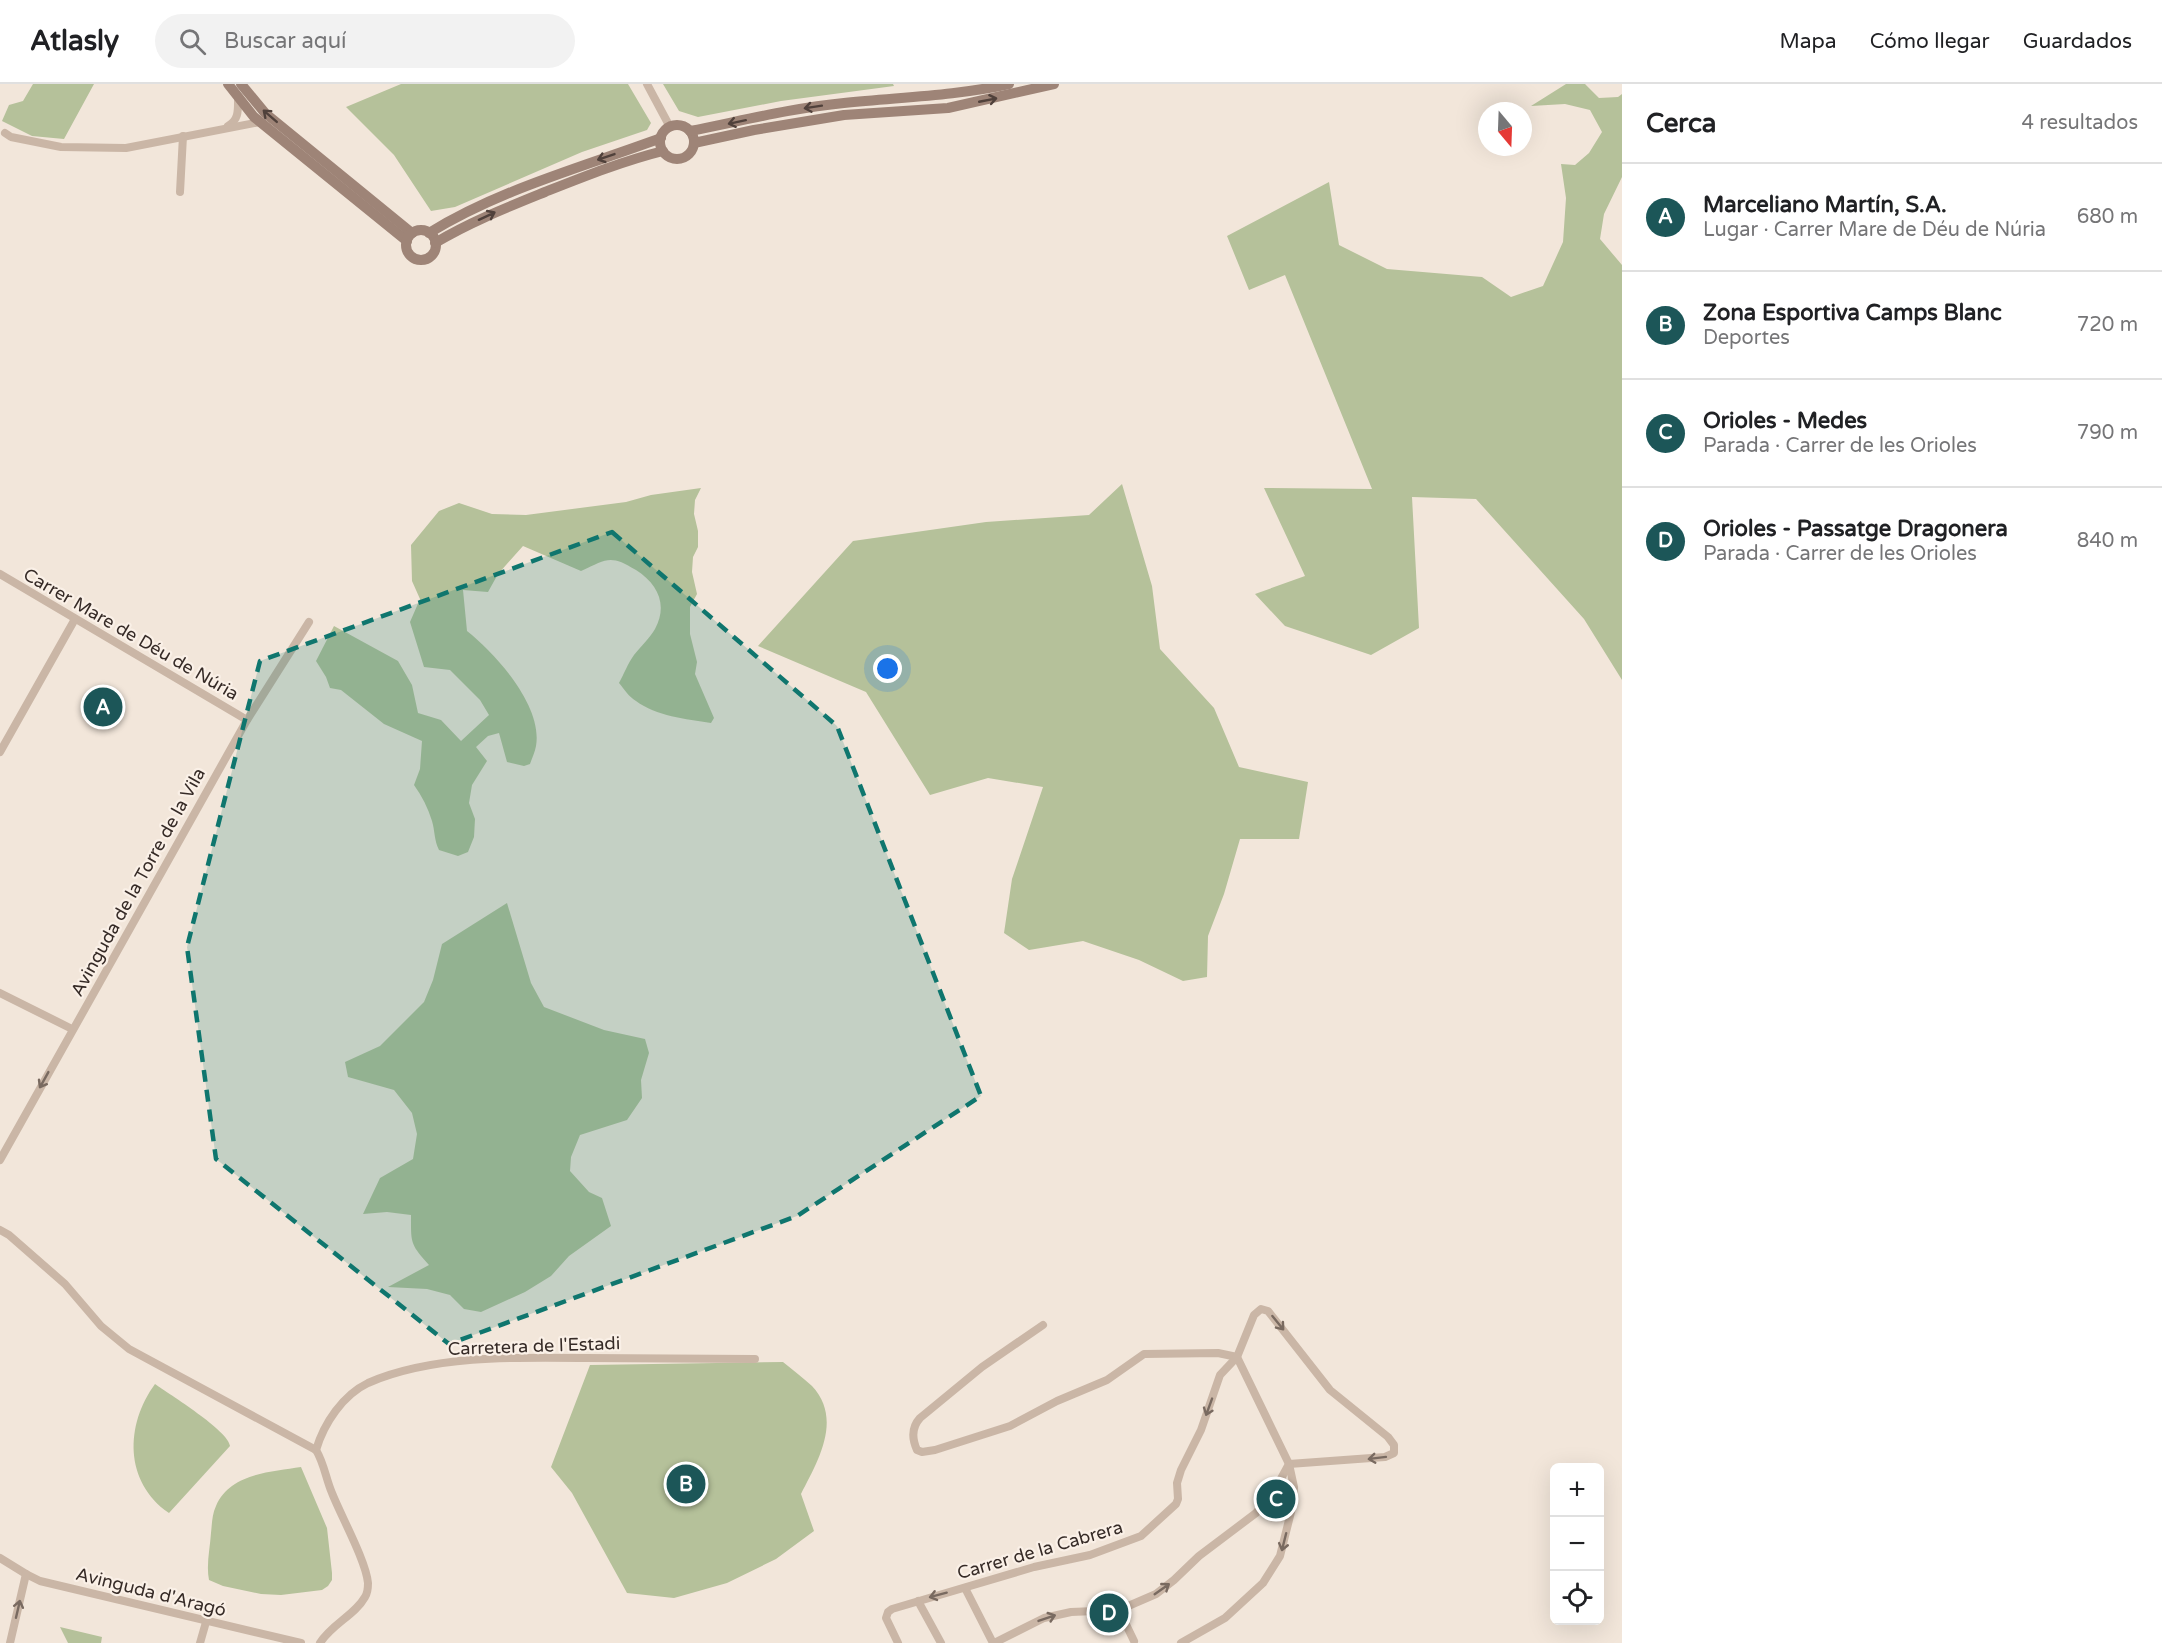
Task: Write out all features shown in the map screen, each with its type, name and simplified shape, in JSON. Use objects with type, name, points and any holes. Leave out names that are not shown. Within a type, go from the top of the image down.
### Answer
[{"type":"street","points":[[228,84],[238,99],[260,122],[410,237]]},
{"type":"street","points":[[241,84],[265,113],[410,237]]},
{"type":"street","points":[[647,84],[670,127]]},
{"type":"street","points":[[690,132],[784,112],[843,103],[956,94],[1009,84]]},
{"type":"street","points":[[694,143],[844,115],[948,108],[1054,84]]},
{"type":"street","points":[[226,128],[233,123],[238,113],[238,99]]},
{"type":"street","points":[[5,134],[52,146],[109,148],[147,145],[260,122]]},
{"type":"street","points":[[410,237],[420,231],[429,233],[482,206],[540,181],[661,138],[670,127],[680,126],[690,132],[694,143],[691,151],[681,158],[673,158],[663,151],[661,138]]},
{"type":"street","points":[[180,192],[183,136]]},
{"type":"street","points":[[410,237],[409,254],[420,260],[432,255],[435,243],[451,233],[577,180],[663,151]]},
{"type":"street","points":[[429,233],[435,243]]},
{"type":"street","name":"Carrer Mare de Déu de Núria","points":[[0,574],[247,720]]},
{"type":"street","points":[[0,752],[75,619]]},
{"type":"street","name":"Avinguda de la Torre de la Vila","points":[[0,1160],[247,720],[309,622]]},
{"type":"street","points":[[0,993],[72,1029]]},
{"type":"street","points":[[0,1230],[9,1235],[65,1284],[101,1326],[129,1349],[316,1450],[321,1458],[330,1490],[363,1566],[368,1584],[366,1596],[326,1633],[320,1643]]},
{"type":"street","name":"Carrer de la Cabrera","points":[[898,1643],[886,1615],[892,1610],[1034,1567],[1090,1555],[1145,1533],[1176,1504],[1177,1483],[1181,1470],[1200,1430],[1220,1375],[1237,1357],[1254,1315],[1261,1309],[1268,1311],[1330,1389],[1388,1437],[1394,1445],[1394,1453],[1385,1457],[1288,1464]]},
{"type":"street","points":[[1043,1325],[982,1367],[920,1418],[912,1435],[917,1450],[922,1452],[935,1450],[1010,1426],[1107,1380],[1144,1354],[1218,1353],[1237,1357],[1288,1464],[1294,1487],[1293,1504],[1284,1546],[1276,1565],[1263,1583],[1225,1618],[1181,1643]]},
{"type":"street","name":"Carretera de l'Estadi","points":[[316,1450],[323,1430],[348,1397],[367,1384],[405,1370],[431,1364],[533,1358],[755,1359]]},
{"type":"street","points":[[965,1588],[993,1643],[1044,1618],[1071,1612],[1119,1610],[1147,1599],[1165,1587],[1199,1556],[1244,1524],[1271,1495],[1288,1464]]},
{"type":"street","name":"Avinguda d'Aragó","points":[[0,1558],[40,1581],[301,1643]]},
{"type":"street","points":[[10,1643],[26,1574]]},
{"type":"street","points":[[918,1601],[940,1643]]},
{"type":"street","points":[[1119,1610],[1134,1641]]},
{"type":"street","points":[[200,1643],[206,1622]]},
{"type":"highlighted area","points":[[612,532],[837,726],[981,1096],[797,1216],[449,1344],[216,1159],[187,947],[260,661]]},
{"type":"green space","points":[[33,84],[94,84],[64,139],[32,136],[2,121],[9,105],[23,101]]},
{"type":"green space","points":[[401,84],[628,84],[651,123],[647,130],[582,152],[455,207],[431,211],[394,155],[346,107]]},
{"type":"green space","points":[[663,84],[893,84],[894,86],[781,101],[698,117],[679,111]]},
{"type":"green space","points":[[1566,84],[1585,84],[1599,98],[1618,97],[1622,94],[1622,177],[1604,214],[1600,239],[1622,265],[1622,680],[1584,619],[1476,499],[1412,497],[1419,628],[1371,655],[1285,626],[1255,594],[1305,576],[1264,488],[1372,489],[1285,275],[1249,290],[1227,236],[1329,182],[1339,245],[1387,269],[1482,277],[1511,297],[1543,286],[1563,242],[1566,198],[1561,164],[1575,165],[1589,153],[1602,132],[1590,110],[1565,104],[1532,105]]},
{"type":"green space","points":[[1122,484],[1152,586],[1160,649],[1214,708],[1239,767],[1308,782],[1299,839],[1240,839],[1224,894],[1208,936],[1207,977],[1183,981],[1139,960],[1083,941],[1029,950],[1004,933],[1012,879],[1043,787],[988,778],[930,795],[866,692],[758,646],[853,541],[986,522],[1089,515]]},
{"type":"green space","points":[[701,488],[695,500],[694,514],[698,531],[698,547],[693,557],[692,572],[697,594],[690,607],[690,634],[697,662],[695,674],[714,718],[711,723],[653,710],[633,699],[619,683],[632,658],[653,632],[661,612],[659,596],[644,576],[614,560],[603,561],[581,571],[523,546],[498,574],[488,592],[463,590],[467,631],[491,653],[525,698],[536,731],[535,750],[530,764],[524,766],[507,762],[499,733],[488,736],[476,747],[487,761],[472,785],[469,803],[475,819],[474,837],[468,852],[458,856],[439,850],[429,811],[414,785],[420,769],[422,741],[384,724],[341,690],[330,688],[316,661],[334,626],[398,661],[412,685],[418,713],[441,720],[461,741],[489,715],[480,700],[450,670],[424,667],[410,622],[420,599],[412,581],[411,545],[439,511],[459,503],[492,514],[526,515],[626,502],[651,495]]},
{"type":"green space","points":[[507,903],[531,983],[544,1007],[604,1030],[645,1039],[649,1053],[641,1080],[642,1098],[627,1120],[580,1135],[571,1157],[570,1171],[589,1192],[602,1198],[611,1226],[569,1256],[551,1276],[525,1292],[481,1312],[464,1309],[450,1295],[427,1289],[388,1287],[429,1265],[413,1243],[411,1215],[387,1212],[363,1214],[380,1178],[413,1159],[417,1134],[412,1113],[394,1090],[348,1077],[345,1062],[380,1046],[424,1002],[433,980],[442,944]]},
{"type":"green space","points":[[783,1362],[812,1386],[826,1412],[825,1440],[801,1494],[814,1531],[776,1559],[727,1583],[674,1598],[627,1593],[572,1493],[551,1467],[590,1365]]},
{"type":"green space","points":[[155,1384],[210,1422],[227,1439],[230,1446],[169,1513],[154,1500],[144,1486],[137,1469],[134,1452],[134,1435],[138,1417]]},
{"type":"green space","points":[[301,1467],[327,1528],[332,1573],[332,1580],[328,1586],[322,1590],[281,1595],[261,1594],[223,1586],[209,1580],[208,1562],[212,1519],[222,1495],[241,1480],[252,1476]]},
{"type":"green space","points":[[60,1627],[102,1637],[101,1643],[68,1643]]},
{"type":"place","name":"Marceliano Martín, S.A.","points":[[103,707]]},
{"type":"place","name":"Zona Esportiva Camps Blanc","points":[[686,1484]]},
{"type":"place","name":"Orioles - Medes","points":[[1276,1499]]},
{"type":"place","name":"Orioles - Passatge Dragonera","points":[[1109,1613]]}]
